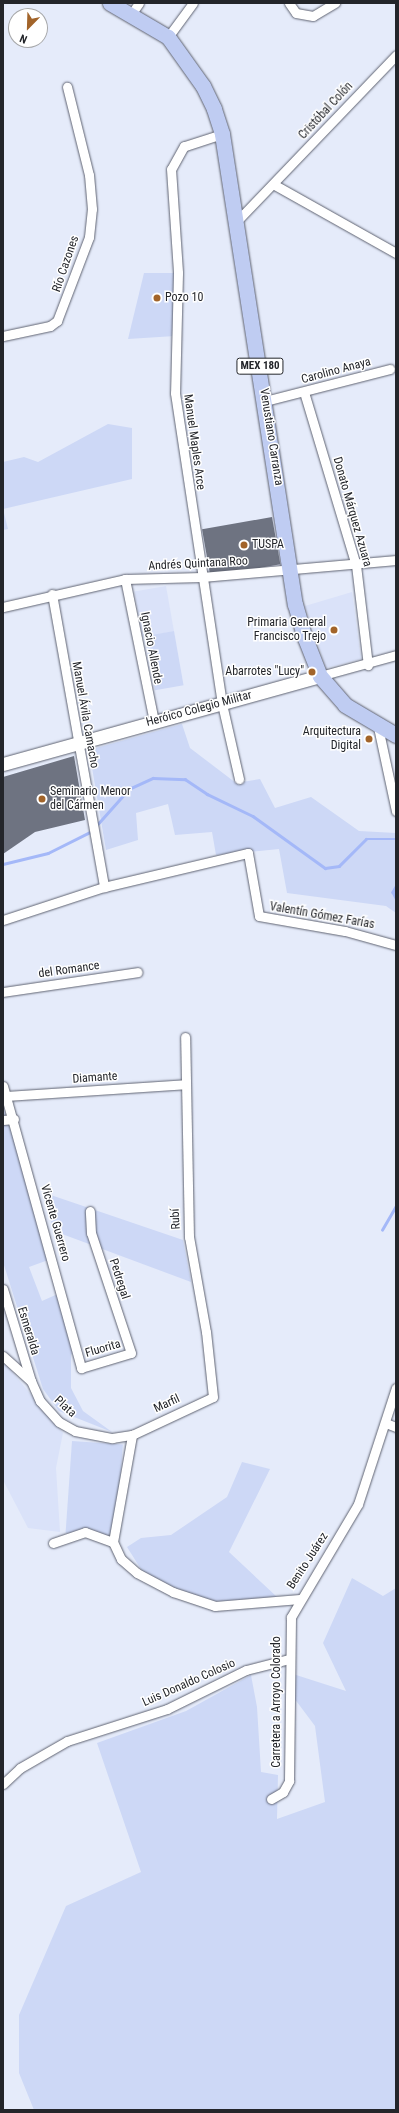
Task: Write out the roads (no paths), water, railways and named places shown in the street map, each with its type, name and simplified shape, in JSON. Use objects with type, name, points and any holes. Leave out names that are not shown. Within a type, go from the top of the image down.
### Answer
[{"type":"main road","name":"Venustiano Carranza","points":[[110,3],[135,8],[168,37],[203,86],[222,134],[291,571],[305,638],[320,676],[345,705],[378,727],[396,735]]},
{"type":"street","points":[[168,37],[193,3]]},
{"type":"street","points":[[289,3],[296,13],[313,16],[335,3]]},
{"type":"street","name":"Cristóbal Colón","points":[[236,222],[396,55]]},
{"type":"street","name":"Río Cazones","points":[[3,336],[50,326],[57,321],[88,237],[92,209],[89,175],[67,87]]},
{"type":"street","name":"Manuel Maples Arce","points":[[222,134],[184,146],[171,168],[178,273],[175,393],[222,704],[239,779]]},
{"type":"street","points":[[273,184],[396,253]]},
{"type":"street","name":"Carolino Anaya","points":[[265,401],[390,369]]},
{"type":"street","name":"Donato Márquez Azuara","points":[[304,392],[356,565],[368,665]]},
{"type":"street","name":"Andrés Quintana Roo","points":[[3,607],[52,594],[125,580],[291,571],[396,560]]},
{"type":"street","name":"Ignacio Allende","points":[[125,580],[154,721]]},
{"type":"street","name":"Manuel Ávila Camacho","points":[[52,594],[104,886]]},
{"type":"street","name":"Heróico Colegio Militar","points":[[3,764],[154,721],[222,704],[320,676],[368,665],[396,655]]},
{"type":"street","points":[[378,727],[396,811]]},
{"type":"street","name":"Valentín Gómez Farías","points":[[104,886],[248,853],[259,916],[346,931],[396,945]]},
{"type":"street","points":[[3,920],[104,886]]},
{"type":"street","name":"del Romance","points":[[3,992],[138,972]]},
{"type":"street","name":"Rubí","points":[[185,1037],[189,1237],[206,1332],[212,1398]]},
{"type":"street","name":"Diamante","points":[[6,1096],[185,1084]]},
{"type":"street","name":"Vicente Guerrero","points":[[3,1086],[14,1119],[81,1368]]},
{"type":"street","points":[[3,1120],[14,1119]]},
{"type":"street","name":"Pedregal","points":[[90,1211],[91,1233],[131,1353]]},
{"type":"street","name":"Esmeralda","points":[[4,1295],[31,1381]]},
{"type":"street","name":"Fluorita","points":[[81,1368],[131,1353]]},
{"type":"street","name":"Plata","points":[[3,1356],[31,1381],[40,1401],[59,1422],[75,1431],[112,1438],[132,1435]]},
{"type":"street","name":"Benito Juárez","points":[[113,1542],[121,1559],[137,1574],[173,1592],[215,1606],[300,1599],[358,1504],[386,1423],[396,1388]]},
{"type":"street","name":"Marfil","points":[[132,1435],[212,1398]]},
{"type":"street","points":[[386,1423],[396,1427]]},
{"type":"street","points":[[53,1543],[85,1532],[113,1542],[132,1435]]},
{"type":"street","name":"Carretera a Arroyo Colorado","points":[[272,1799],[283,1792],[290,1781],[290,1617],[300,1599]]},
{"type":"street","name":"Luis Donaldo Colosio","points":[[3,1784],[26,1765],[67,1741],[98,1729],[167,1709],[246,1670],[289,1659]]},
{"type":"waterway","points":[[95,827],[129,789],[153,778],[185,779],[207,794],[253,816],[325,868],[339,866],[366,839],[396,839]]},
{"type":"waterway","points":[[3,864],[48,853],[92,831]]},
{"type":"waterway","points":[[396,887],[393,892],[396,898]]},
{"type":"waterway","points":[[382,1230],[396,1206]]},
{"type":"place","name":"Pozo 10","points":[[157,298]]},
{"type":"place","name":"TUSPA","points":[[244,545]]},
{"type":"place","name":"Primaria General Francisco Trejo","points":[[334,630]]},
{"type":"place","name":"Abarrotes \"Lucy\"","points":[[312,672]]},
{"type":"place","name":"Arquitectura Digital","points":[[369,739]]},
{"type":"place","name":"Seminario Menor del Cármen","points":[[42,799]]}]
